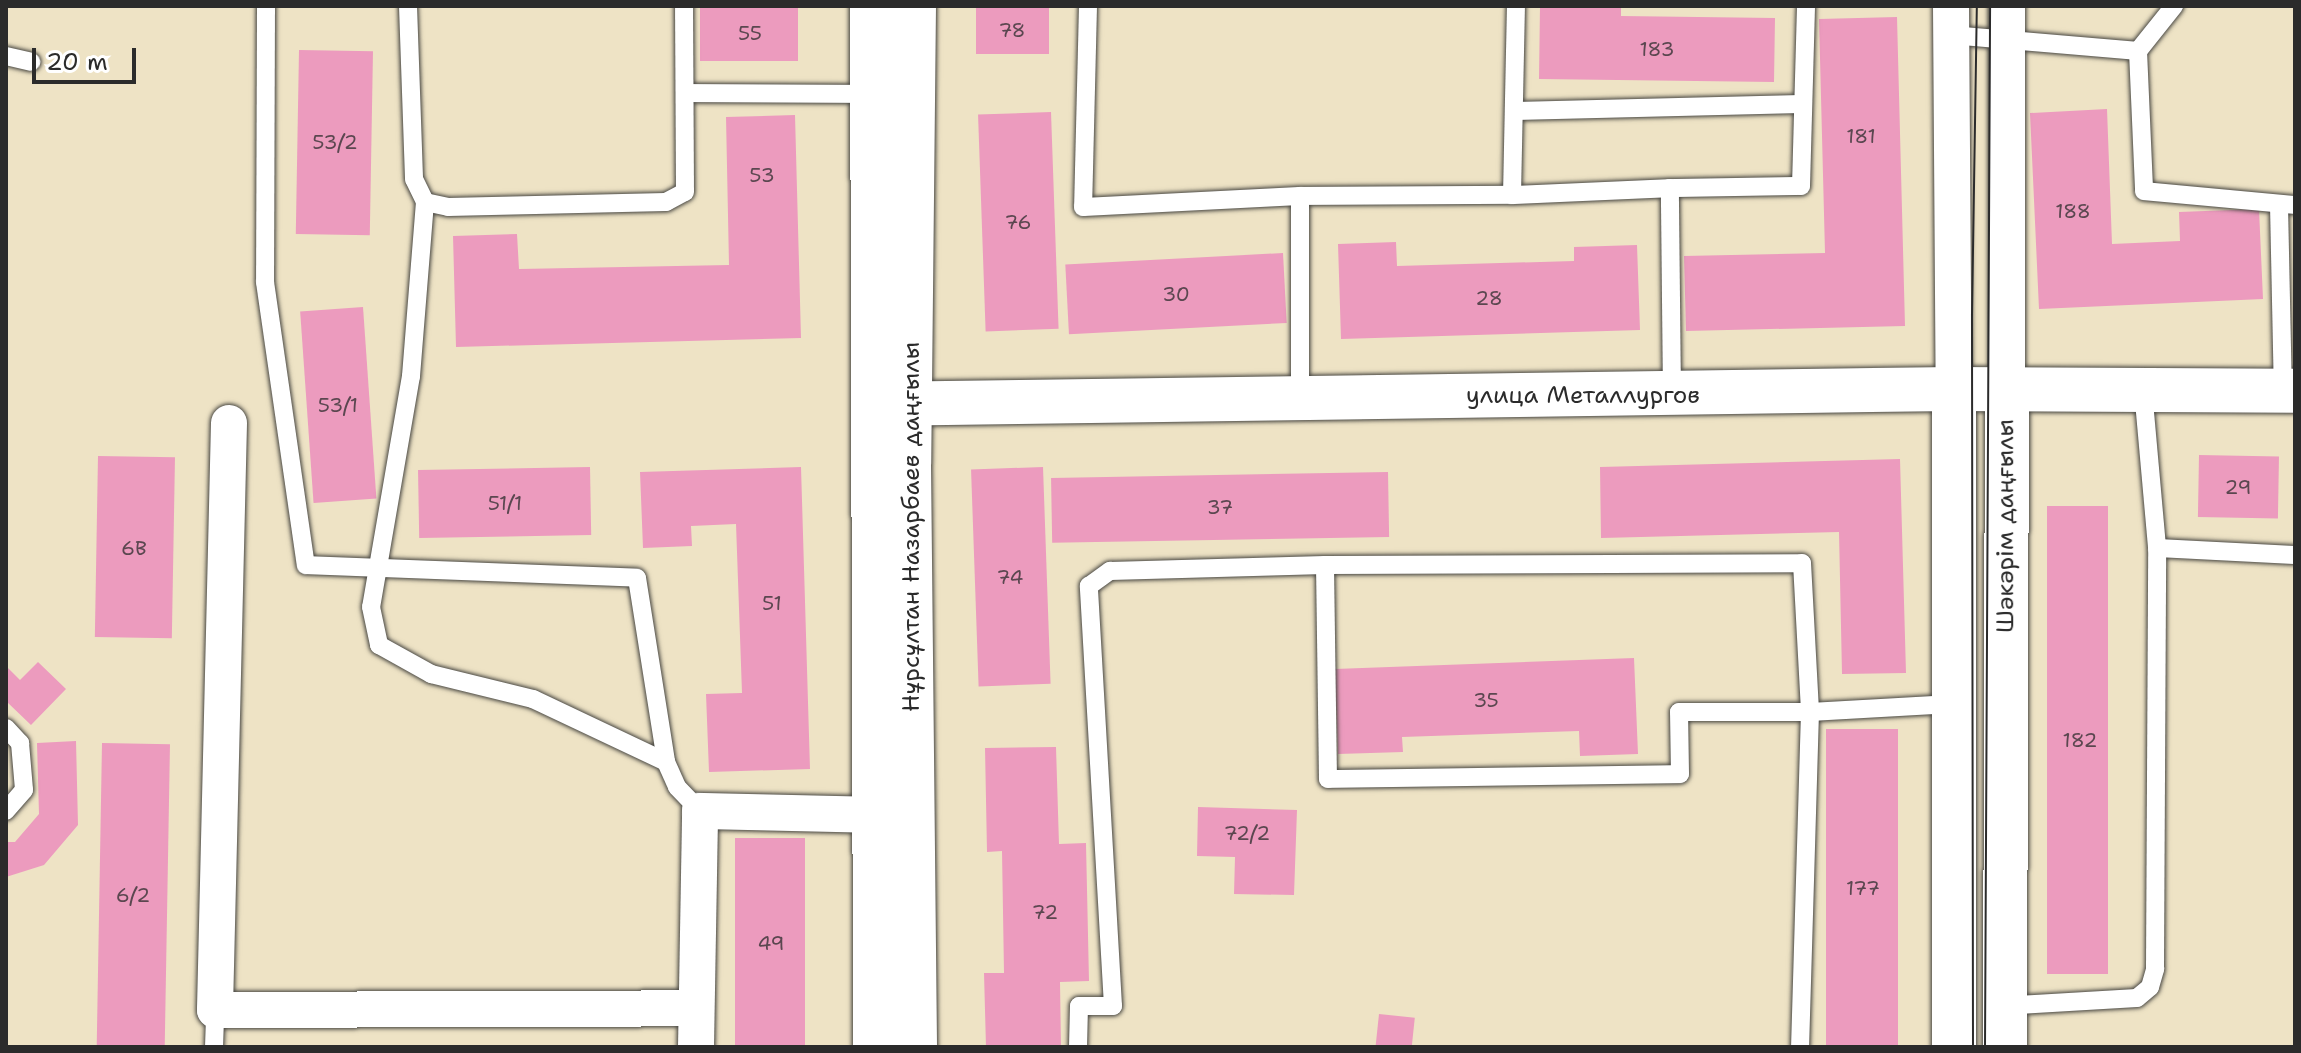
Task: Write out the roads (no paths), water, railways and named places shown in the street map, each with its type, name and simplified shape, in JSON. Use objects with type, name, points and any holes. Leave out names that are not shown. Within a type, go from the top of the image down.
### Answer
[{"type":"street","name":"Нұрсұлтан Назарбаев даңғылы","points":[[872,6],[872,94],[890,404],[915,1047]]},
{"type":"street","name":"Нұрсұлтан Назарбаев даңғылы","points":[[875,1047],[873,815],[890,404],[914,6]]},
{"type":"street","points":[[1951,20],[1954,1047]]},
{"type":"street","name":"Шәкәрім даңғылы","points":[[2005,1047],[2007,22]]},
{"type":"street","name":"улица Металлургов","points":[[890,404],[1672,397],[1954,389],[2289,391]]},
{"type":"street","points":[[229,423],[215,1010],[696,1008]]},
{"type":"street","points":[[696,1047],[700,811],[873,815]]},
{"type":"lane","points":[[266,6],[265,282],[306,565],[637,578],[666,762],[677,787],[700,811]]},
{"type":"lane","points":[[408,6],[414,179],[425,202],[411,376],[375,567],[371,607],[379,645],[431,674],[533,699],[666,762]]},
{"type":"lane","points":[[425,202],[448,207],[666,202],[685,192],[684,6]]},
{"type":"lane","points":[[1088,6],[1083,207],[1300,196],[1512,195],[1801,186],[1806,6]]},
{"type":"lane","points":[[1512,195],[1516,6]]},
{"type":"lane","points":[[2174,6],[2138,51],[2144,191],[2287,205],[2289,391]]},
{"type":"lane","points":[[1951,20],[2007,22],[2138,51]]},
{"type":"lane","points":[[6,56],[31,62]]},
{"type":"lane","points":[[686,93],[872,94]]},
{"type":"lane","points":[[1514,111],[1802,104]]},
{"type":"lane","points":[[1670,188],[1672,397]]},
{"type":"lane","points":[[1300,196],[1300,398]]},
{"type":"lane","points":[[2018,1005],[2137,998],[2150,987],[2155,969],[2157,548],[2143,390]]},
{"type":"lane","points":[[2157,548],[2295,555]]},
{"type":"lane","points":[[1078,1047],[1079,1006],[1113,1006],[1089,586],[1110,571],[1325,565],[1802,563],[1810,712],[1800,1047]]},
{"type":"lane","points":[[1325,565],[1328,779],[1680,774],[1679,712],[1810,712],[1952,704]]},
{"type":"lane","points":[[6,728],[20,743],[24,790],[6,811]]},
{"type":"lane","points":[[214,1047],[215,1010]]},
{"type":"tram line","points":[[1973,1047],[1972,314],[1977,6]]},
{"type":"tram line","points":[[1985,1047],[1990,6]]}]
